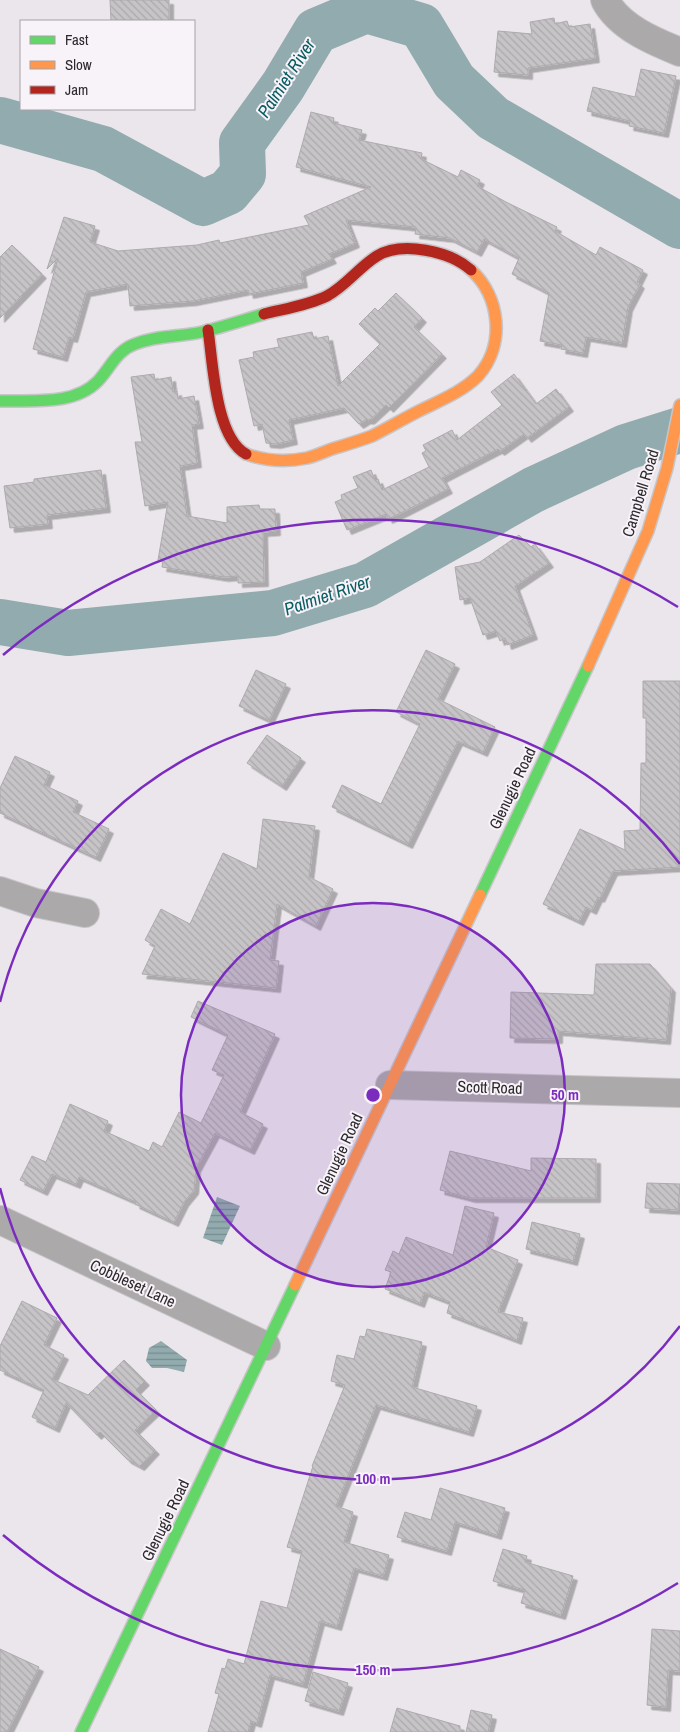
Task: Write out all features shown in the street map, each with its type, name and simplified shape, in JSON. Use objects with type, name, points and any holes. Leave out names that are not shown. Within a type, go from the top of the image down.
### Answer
[{"type":"street","points":[[605,0],[624,22],[649,38],[680,52]]},
{"type":"street","points":[[0,401],[63,398],[77,395],[100,380],[116,356],[127,347],[145,340],[208,330],[327,296],[346,285],[369,262],[382,253],[396,249],[439,252],[465,264],[478,275],[487,287],[493,302],[496,320],[492,356],[482,371],[458,391],[371,436],[307,458],[283,460],[257,457],[241,451],[231,440],[224,423],[208,330]]},
{"type":"street","name":"Campbell Road","points":[[623,589],[648,531],[667,468],[680,405]]},
{"type":"street","name":"Glenugie Road","points":[[81,1732],[266,1346],[623,589]]},
{"type":"street","points":[[0,891],[36,903],[85,913]]},
{"type":"street","name":"Scott Road","points":[[390,1084],[680,1093]]},
{"type":"street","name":"Cobbleset Lane","points":[[0,1220],[266,1346]]},
{"type":"water","points":[[217,1197],[240,1206],[222,1245],[203,1238]]},
{"type":"water","points":[[161,1341],[187,1360],[184,1372],[167,1368],[152,1368],[146,1361],[149,1348]]},
{"type":"building","points":[[110,0],[169,0],[169,20],[111,20]]},
{"type":"building","points":[[554,18],[555,24],[567,21],[569,27],[590,24],[595,58],[528,68],[528,75],[494,72],[498,31],[532,34],[530,22]]},
{"type":"building","points":[[641,69],[676,76],[664,133],[629,126],[630,121],[587,111],[593,87],[635,97]]},
{"type":"building","points":[[311,112],[334,118],[333,123],[362,130],[359,140],[422,153],[421,159],[458,177],[461,170],[480,180],[477,186],[557,227],[555,231],[596,255],[600,247],[643,270],[637,282],[640,284],[628,307],[622,343],[586,337],[583,353],[561,349],[562,345],[540,341],[549,293],[512,274],[519,258],[484,239],[477,252],[450,238],[415,234],[416,227],[346,220],[355,243],[329,254],[332,259],[301,272],[303,283],[249,294],[248,290],[193,301],[130,306],[128,284],[86,292],[73,338],[69,337],[63,357],[33,349],[58,258],[47,269],[64,217],[95,226],[90,242],[118,251],[197,245],[219,240],[220,243],[309,225],[304,216],[371,187],[296,167]]},
{"type":"building","points":[[12,245],[42,274],[0,318],[0,257]]},
{"type":"building","points":[[396,293],[422,318],[414,327],[442,354],[389,408],[386,405],[371,419],[367,419],[359,424],[344,408],[289,420],[293,440],[276,444],[266,443],[262,424],[254,426],[239,360],[254,357],[253,352],[279,347],[277,339],[312,332],[314,339],[328,336],[338,386],[380,344],[359,324],[375,308],[378,311]]},
{"type":"building","points":[[154,374],[155,380],[171,377],[173,392],[177,391],[178,399],[194,396],[199,424],[192,425],[197,463],[180,466],[187,516],[227,523],[227,507],[259,505],[260,509],[275,509],[276,531],[263,532],[264,582],[238,583],[238,576],[224,577],[162,567],[163,562],[158,560],[168,502],[145,506],[135,442],[142,442],[131,377]]},
{"type":"building","points":[[514,374],[536,404],[556,389],[569,407],[527,438],[524,434],[500,451],[498,449],[442,478],[448,489],[388,519],[386,514],[347,530],[335,502],[342,499],[341,495],[358,488],[353,477],[371,470],[375,480],[378,479],[382,490],[429,467],[422,453],[426,451],[423,445],[452,430],[457,440],[502,405],[491,392]]},
{"type":"building","points":[[101,470],[106,508],[47,515],[48,524],[10,528],[4,486],[34,482],[34,479]]},
{"type":"building","points":[[519,535],[531,547],[535,544],[549,563],[515,586],[533,635],[507,645],[505,638],[500,641],[496,631],[483,635],[470,598],[460,600],[455,567],[480,562]]},
{"type":"building","points":[[426,650],[455,664],[438,699],[495,727],[483,752],[458,741],[408,844],[332,807],[342,785],[381,804],[420,724],[396,712]]},
{"type":"building","points":[[256,670],[286,684],[269,720],[239,706]]},
{"type":"building","points":[[643,681],[680,681],[680,867],[613,871],[592,910],[586,907],[579,921],[543,904],[580,829],[625,850],[624,831],[640,830],[641,763],[646,763],[646,718],[643,718]]},
{"type":"building","points":[[267,735],[301,758],[282,786],[247,763]]},
{"type":"building","points":[[15,756],[50,772],[44,785],[78,801],[73,812],[109,829],[96,857],[0,813],[0,788]]},
{"type":"building","points":[[263,819],[315,826],[309,877],[333,889],[316,926],[277,904],[270,960],[279,961],[276,988],[142,974],[155,946],[145,940],[161,909],[190,924],[223,853],[257,869]]},
{"type":"building","points":[[596,964],[650,964],[671,988],[666,1040],[558,1031],[558,1039],[510,1038],[511,992],[594,995]]},
{"type":"building","points":[[198,1001],[275,1034],[240,1112],[263,1124],[250,1150],[215,1133],[196,1168],[194,1190],[184,1202],[174,1222],[135,1204],[136,1202],[79,1177],[76,1184],[52,1174],[43,1191],[20,1180],[32,1156],[46,1162],[70,1104],[108,1121],[104,1131],[149,1151],[153,1142],[162,1147],[179,1112],[201,1123],[224,1075],[212,1070],[228,1035],[191,1017]]},
{"type":"building","points":[[450,1151],[531,1171],[531,1158],[596,1159],[596,1198],[471,1198],[440,1190]]},
{"type":"building","points":[[647,1183],[680,1184],[678,1210],[645,1208]]},
{"type":"building","points":[[465,1206],[494,1213],[486,1247],[518,1260],[498,1312],[523,1318],[517,1340],[447,1313],[450,1302],[424,1292],[420,1303],[385,1289],[391,1272],[385,1270],[393,1251],[399,1254],[406,1237],[453,1255]]},
{"type":"building","points":[[532,1222],[580,1234],[573,1261],[526,1249]]},
{"type":"building","points":[[22,1301],[57,1318],[44,1345],[64,1355],[52,1379],[88,1395],[124,1360],[145,1381],[136,1390],[156,1410],[135,1430],[155,1450],[140,1466],[127,1459],[100,1432],[97,1435],[66,1403],[55,1428],[32,1417],[44,1390],[0,1370],[0,1346]]},
{"type":"building","points":[[367,1329],[422,1342],[412,1387],[477,1406],[469,1432],[376,1405],[336,1506],[353,1512],[344,1542],[389,1555],[383,1576],[354,1568],[337,1626],[320,1621],[303,1684],[270,1675],[257,1723],[251,1721],[248,1732],[208,1732],[219,1694],[215,1693],[222,1668],[225,1669],[228,1659],[244,1664],[261,1601],[287,1608],[302,1551],[287,1547],[312,1466],[345,1385],[331,1381],[337,1355],[354,1359],[360,1336],[365,1337]]},
{"type":"building","points":[[440,1488],[505,1508],[497,1535],[455,1522],[447,1551],[397,1537],[405,1512],[431,1520]]},
{"type":"building","points":[[503,1549],[527,1556],[525,1562],[573,1576],[561,1615],[521,1603],[525,1590],[493,1581]]},
{"type":"building","points":[[652,1629],[680,1631],[680,1671],[668,1670],[666,1707],[647,1705]]},
{"type":"building","points":[[0,1649],[39,1667],[7,1732],[0,1732]]},
{"type":"building","points":[[313,1672],[348,1683],[339,1711],[305,1701]]},
{"type":"building","points":[[397,1708],[460,1726],[460,1732],[390,1732]]},
{"type":"building","points":[[471,1710],[492,1715],[488,1732],[466,1732]]},
{"type":"waterway","name":"Palmiet River","points":[[0,120],[103,149],[203,203],[228,192],[243,174],[242,143],[283,86],[316,31],[366,10],[421,26],[454,81],[493,118],[680,226]]},
{"type":"waterway","name":"Palmiet River","points":[[0,622],[68,633],[273,613],[365,585],[533,490],[626,447],[680,430]]},
{"type":"traffic: fast","points":[[0,401],[52,400],[77,395],[98,381],[118,355],[128,347],[152,339],[194,334],[264,314]]},
{"type":"traffic: fast","points":[[480,895],[588,666]]},
{"type":"traffic: fast","points":[[81,1732],[295,1285]]},
{"type":"traffic: slow","points":[[246,454],[276,460],[307,458],[372,436],[450,396],[472,382],[487,364],[493,350],[496,336],[496,321],[488,293],[481,281],[471,270]]},
{"type":"traffic: slow","points":[[588,666],[648,531],[667,468],[680,405]]},
{"type":"traffic: slow","points":[[295,1285],[480,895]]},
{"type":"traffic: jam","points":[[264,314],[327,296],[370,260],[399,249],[426,250],[439,253],[462,263],[471,270]]},
{"type":"traffic: jam","points":[[208,330],[217,398],[222,416],[228,432],[236,445],[246,454]]}]
